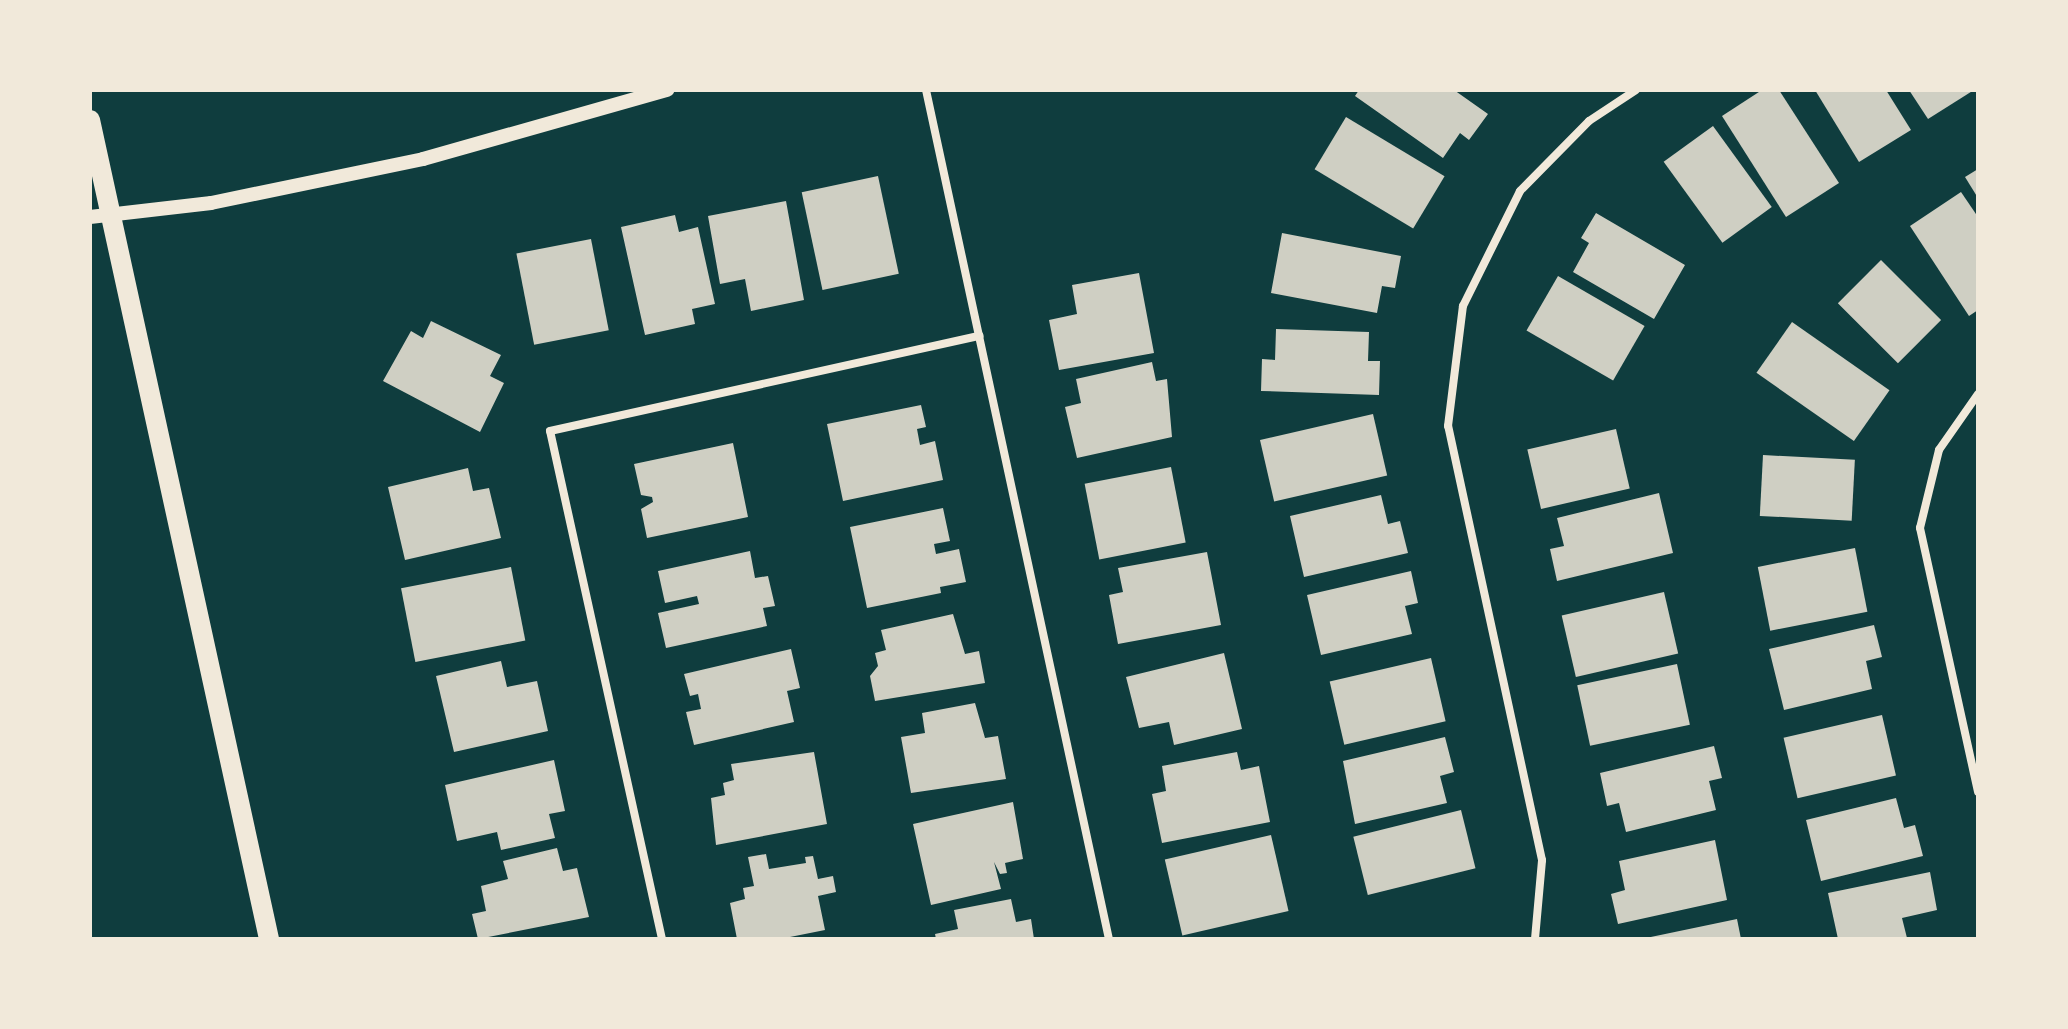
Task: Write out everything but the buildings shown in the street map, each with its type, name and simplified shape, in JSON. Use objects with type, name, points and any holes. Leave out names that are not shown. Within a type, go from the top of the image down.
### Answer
[{"type":"main road","points":[[90,120],[269,939]]},
{"type":"street","points":[[90,217],[211,203],[423,159],[667,90]]},
{"type":"street","points":[[926,90],[1109,939]]},
{"type":"street","points":[[1535,939],[1542,860],[1448,426],[1463,306],[1520,191],[1589,121],[1636,90]]},
{"type":"street","points":[[662,939],[550,431],[980,336]]},
{"type":"street","points":[[1978,394],[1969,401],[1939,450],[1920,528],[1978,792]]}]
